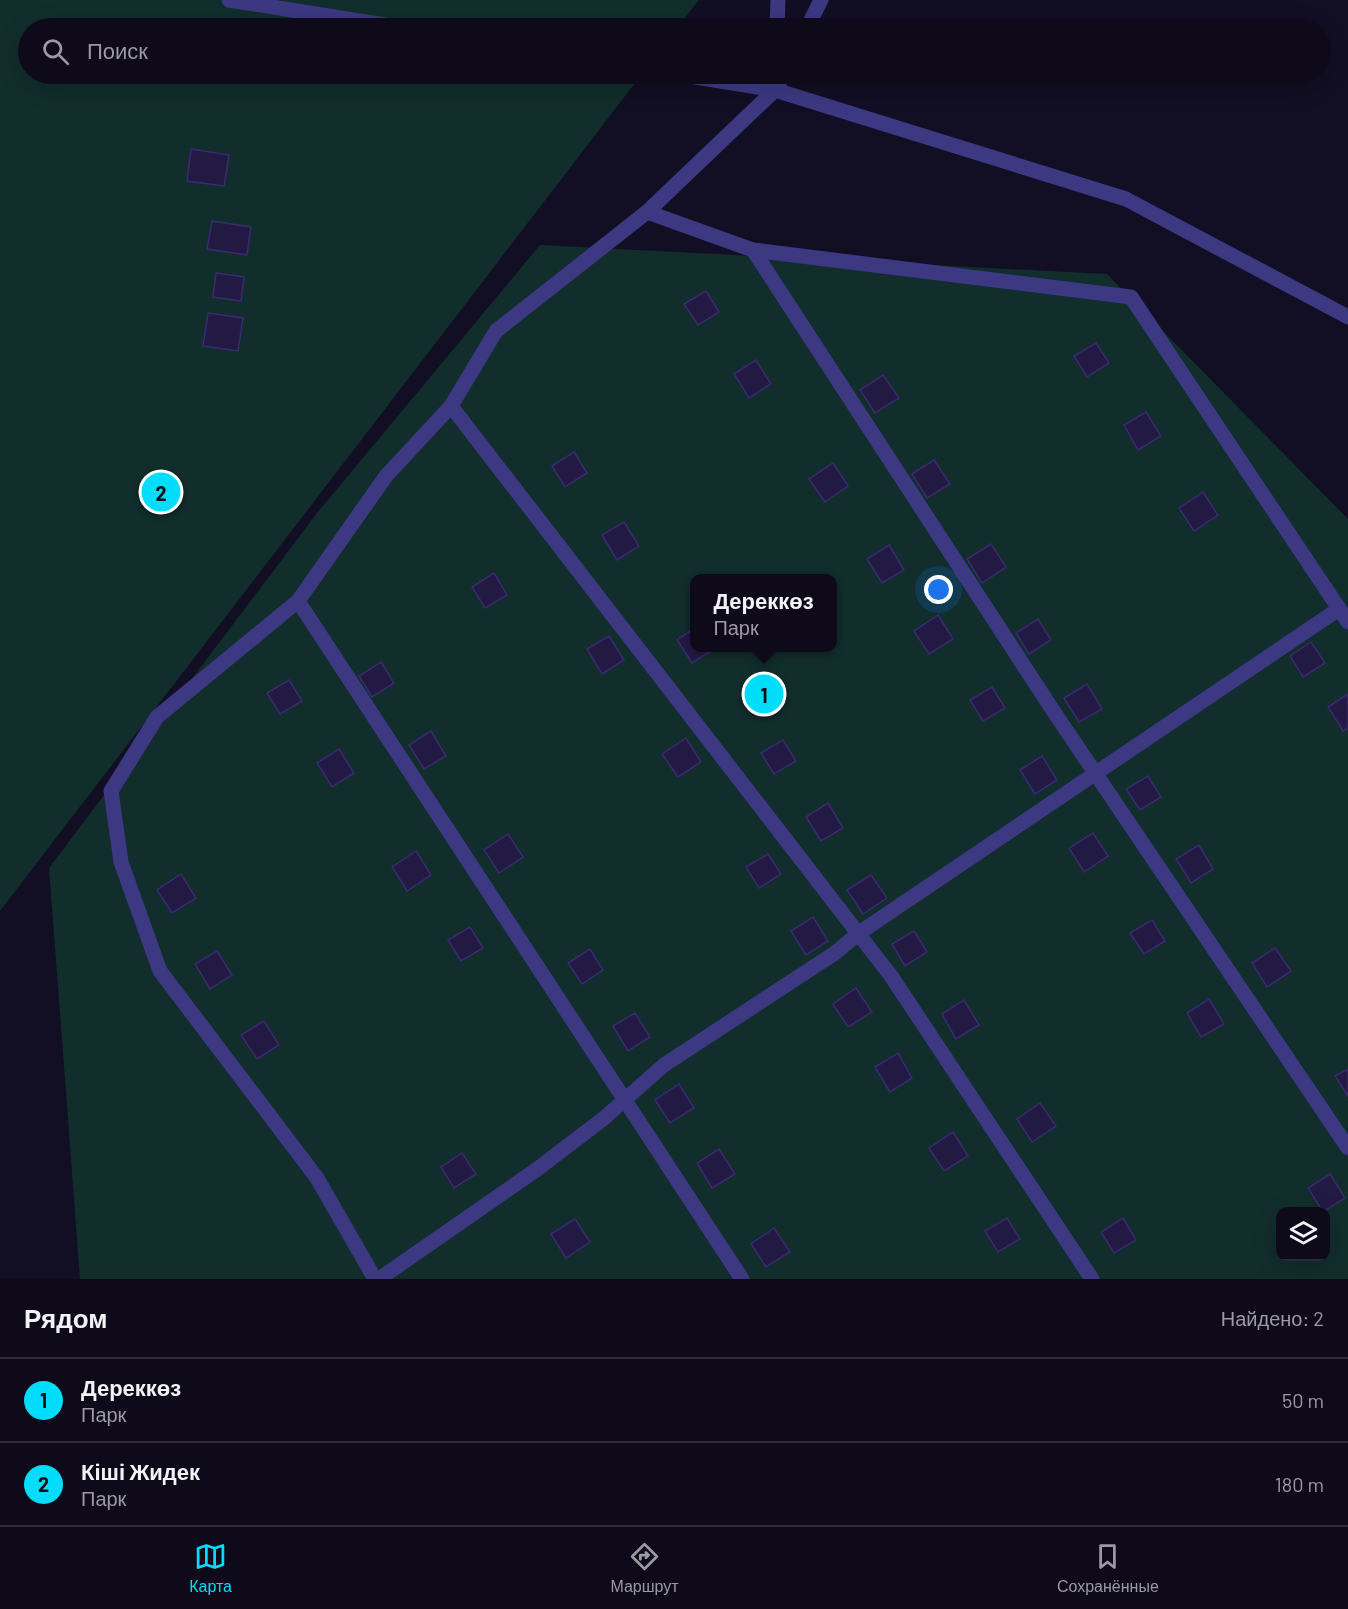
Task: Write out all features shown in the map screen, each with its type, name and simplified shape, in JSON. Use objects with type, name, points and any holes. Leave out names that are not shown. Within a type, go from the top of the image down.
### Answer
[{"type":"street","points":[[229,0],[341,18]]},
{"type":"street","points":[[777,18],[778,0]]},
{"type":"street","points":[[812,18],[821,0]]},
{"type":"street","points":[[738,84],[775,90],[1126,199],[1348,317]]},
{"type":"street","points":[[775,84],[775,90]]},
{"type":"street","points":[[778,84],[775,90],[647,212],[496,331],[451,406],[386,476],[298,601],[157,717],[111,791],[121,862],[160,971],[317,1179],[377,1279],[536,1170],[664,1065],[835,953],[859,933],[1339,609]]},
{"type":"street","points":[[647,212],[753,250],[1131,297],[1348,622]]},
{"type":"street","points":[[753,250],[1095,774],[1348,1148]]},
{"type":"street","points":[[451,406],[891,976],[1092,1279]]},
{"type":"street","points":[[298,601],[742,1279]]},
{"type":"green space","points":[[0,0],[699,0],[685,18],[18,18],[18,84],[634,84],[0,911]]},
{"type":"green space","points":[[540,245],[1107,274],[1348,519],[1348,1279],[80,1279],[49,868],[317,513]]},
{"type":"building","points":[[191,149],[229,155],[224,186],[187,181]]},
{"type":"building","points":[[212,221],[251,227],[247,255],[207,249]]},
{"type":"building","points":[[216,273],[244,277],[241,301],[213,297]]},
{"type":"building","points":[[706,291],[719,312],[698,325],[684,304]]},
{"type":"building","points":[[208,313],[243,318],[238,351],[203,346]]},
{"type":"building","points":[[1096,343],[1109,363],[1087,377],[1074,356]]},
{"type":"building","points":[[756,360],[771,384],[749,398],[734,374]]},
{"type":"building","points":[[883,375],[899,398],[875,413],[860,390]]},
{"type":"building","points":[[1146,412],[1161,436],[1138,450],[1124,425]]},
{"type":"building","points":[[574,452],[587,473],[565,487],[552,466]]},
{"type":"building","points":[[934,460],[950,484],[927,498],[912,474]]},
{"type":"building","points":[[833,463],[848,486],[825,502],[809,479]]},
{"type":"building","points":[[1203,492],[1218,515],[1194,531],[1179,508]]},
{"type":"building","points":[[624,522],[639,546],[617,560],[602,535]]},
{"type":"building","points":[[991,544],[1006,567],[982,583],[967,559]]},
{"type":"building","points":[[889,545],[904,570],[882,583],[867,559]]},
{"type":"building","points":[[494,573],[507,595],[485,608],[472,587]]},
{"type":"building","points":[[938,615],[953,639],[929,654],[914,631]]},
{"type":"building","points":[[1038,619],[1051,640],[1029,654],[1016,633]]},
{"type":"building","points":[[690,631],[690,652],[710,652],[692,663],[677,640]]},
{"type":"building","points":[[609,636],[624,660],[602,674],[587,649]]},
{"type":"building","points":[[1311,642],[1325,663],[1303,677],[1290,656]]},
{"type":"building","points":[[381,662],[394,683],[372,697],[359,676]]},
{"type":"building","points":[[289,680],[302,701],[280,714],[267,693]]},
{"type":"building","points":[[1087,684],[1102,709],[1079,722],[1064,698]]},
{"type":"building","points":[[992,687],[1005,708],[983,721],[970,700]]},
{"type":"building","points":[[1348,694],[1348,728],[1343,731],[1328,707]]},
{"type":"building","points":[[431,731],[446,756],[424,769],[409,745]]},
{"type":"building","points":[[686,738],[701,762],[678,777],[662,754]]},
{"type":"building","points":[[783,740],[796,761],[774,774],[761,753]]},
{"type":"building","points":[[339,749],[354,773],[332,787],[317,763]]},
{"type":"building","points":[[1042,756],[1057,780],[1035,794],[1020,770]]},
{"type":"building","points":[[1148,776],[1161,797],[1140,810],[1126,789]]},
{"type":"building","points":[[828,803],[843,828],[821,841],[806,817]]},
{"type":"building","points":[[1093,833],[1108,856],[1084,872],[1069,848]]},
{"type":"building","points":[[508,834],[523,857],[499,873],[484,850]]},
{"type":"building","points":[[1199,845],[1213,869],[1191,883],[1176,859]]},
{"type":"building","points":[[416,851],[431,875],[407,891],[392,867]]},
{"type":"building","points":[[768,854],[781,874],[759,888],[746,867]]},
{"type":"building","points":[[181,874],[196,898],[172,913],[157,890]]},
{"type":"building","points":[[871,875],[887,898],[863,914],[847,890]]},
{"type":"building","points":[[813,917],[828,941],[806,955],[791,931]]},
{"type":"building","points":[[1152,920],[1165,941],[1144,954],[1130,933]]},
{"type":"building","points":[[470,927],[483,948],[461,961],[448,940]]},
{"type":"building","points":[[914,931],[927,952],[905,966],[892,944]]},
{"type":"building","points":[[1275,948],[1291,971],[1267,987],[1252,963]]},
{"type":"building","points":[[590,949],[603,970],[582,984],[568,963]]},
{"type":"building","points":[[217,951],[232,975],[210,989],[195,964]]},
{"type":"building","points":[[856,988],[872,1012],[848,1027],[833,1004]]},
{"type":"building","points":[[1209,999],[1224,1024],[1201,1037],[1187,1013]]},
{"type":"building","points":[[964,1000],[979,1025],[956,1039],[942,1014]]},
{"type":"building","points":[[635,1013],[650,1037],[628,1051],[613,1026]]},
{"type":"building","points":[[264,1021],[279,1045],[257,1059],[241,1035]]},
{"type":"building","points":[[898,1053],[912,1078],[890,1092],[875,1067]]},
{"type":"building","points":[[1348,1069],[1348,1096],[1335,1076]]},
{"type":"building","points":[[679,1084],[694,1108],[670,1123],[655,1100]]},
{"type":"building","points":[[1040,1103],[1056,1126],[1032,1142],[1017,1119]]},
{"type":"building","points":[[953,1132],[968,1156],[944,1171],[929,1148]]},
{"type":"building","points":[[719,1149],[735,1174],[712,1188],[697,1163]]},
{"type":"building","points":[[462,1153],[476,1174],[454,1188],[441,1167]]},
{"type":"building","points":[[1330,1174],[1345,1198],[1330,1208],[1320,1207],[1308,1188]]},
{"type":"building","points":[[1007,1218],[1020,1239],[998,1252],[985,1231]]},
{"type":"building","points":[[1123,1218],[1136,1240],[1114,1253],[1101,1232]]},
{"type":"building","points":[[575,1219],[590,1242],[566,1258],[551,1234]]},
{"type":"building","points":[[774,1228],[790,1252],[766,1267],[751,1244]]},
{"type":"place","name":"Кіші Жидек","points":[[161,492]]},
{"type":"place","name":"Дереккөз","points":[[764,694]]}]
